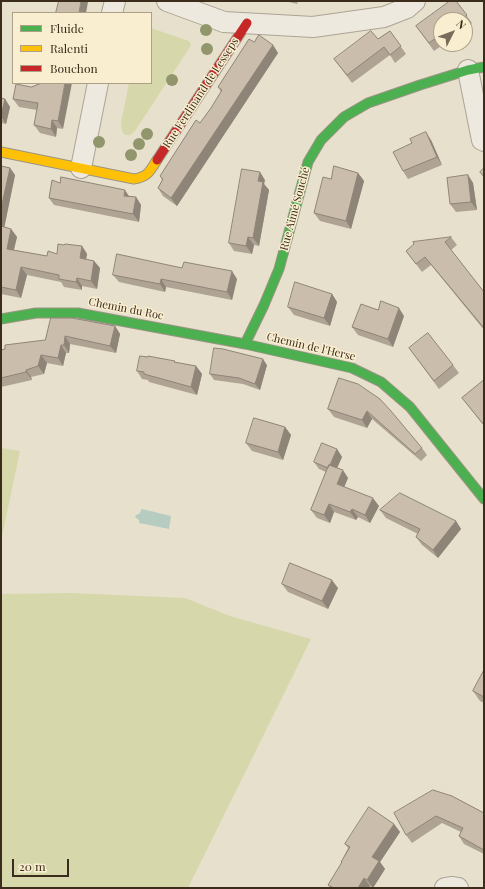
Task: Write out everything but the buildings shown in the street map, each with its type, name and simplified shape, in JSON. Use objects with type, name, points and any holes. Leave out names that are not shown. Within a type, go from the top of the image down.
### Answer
[{"type":"street","points":[[112,12],[115,1]]},
{"type":"street","name":"Rue Ferdinand de Lesseps","points":[[167,1],[224,22],[247,23]]},
{"type":"street","points":[[247,23],[313,27],[384,16],[407,8],[415,1]]},
{"type":"street","name":"Rue Ferdinand de Lesseps","points":[[1,152],[134,179],[142,178],[148,173],[167,146],[247,23]]},
{"type":"street","name":"Rue Aimé Souché","points":[[245,344],[264,305],[279,269],[308,162],[322,140],[344,117],[368,103],[420,85],[476,69],[482,140],[484,141]]},
{"type":"street","points":[[81,168],[98,84]]},
{"type":"street","name":"Chemin du Roc","points":[[1,319],[36,313],[78,313],[245,344]]},
{"type":"street","name":"Chemin de l'Herse","points":[[245,344],[352,368],[381,382],[410,408],[484,499]]},
{"type":"street","points":[[445,888],[458,888]]},
{"type":"green space","points":[[152,28],[189,41],[191,44],[190,47],[135,131],[130,135],[125,135],[122,131],[121,123],[129,84],[152,84]]},
{"type":"green space","points":[[1,448],[20,451],[1,541]]},
{"type":"green space","points":[[72,593],[185,598],[230,616],[311,639],[188,888],[1,888],[1,594]]},
{"type":"shaded area","points":[[142,509],[171,516],[169,529],[139,523],[139,520],[135,517]]},
{"type":"traffic: fast","points":[[245,344],[264,305],[279,269],[308,162],[321,140],[344,117],[368,103],[468,70],[484,67]]},
{"type":"traffic: fast","points":[[1,319],[36,313],[78,313],[245,344],[352,368],[381,382],[410,407],[484,499]]},
{"type":"traffic: slow","points":[[1,152],[134,179],[146,175],[157,160]]},
{"type":"traffic: jam","points":[[157,160],[247,23]]}]
